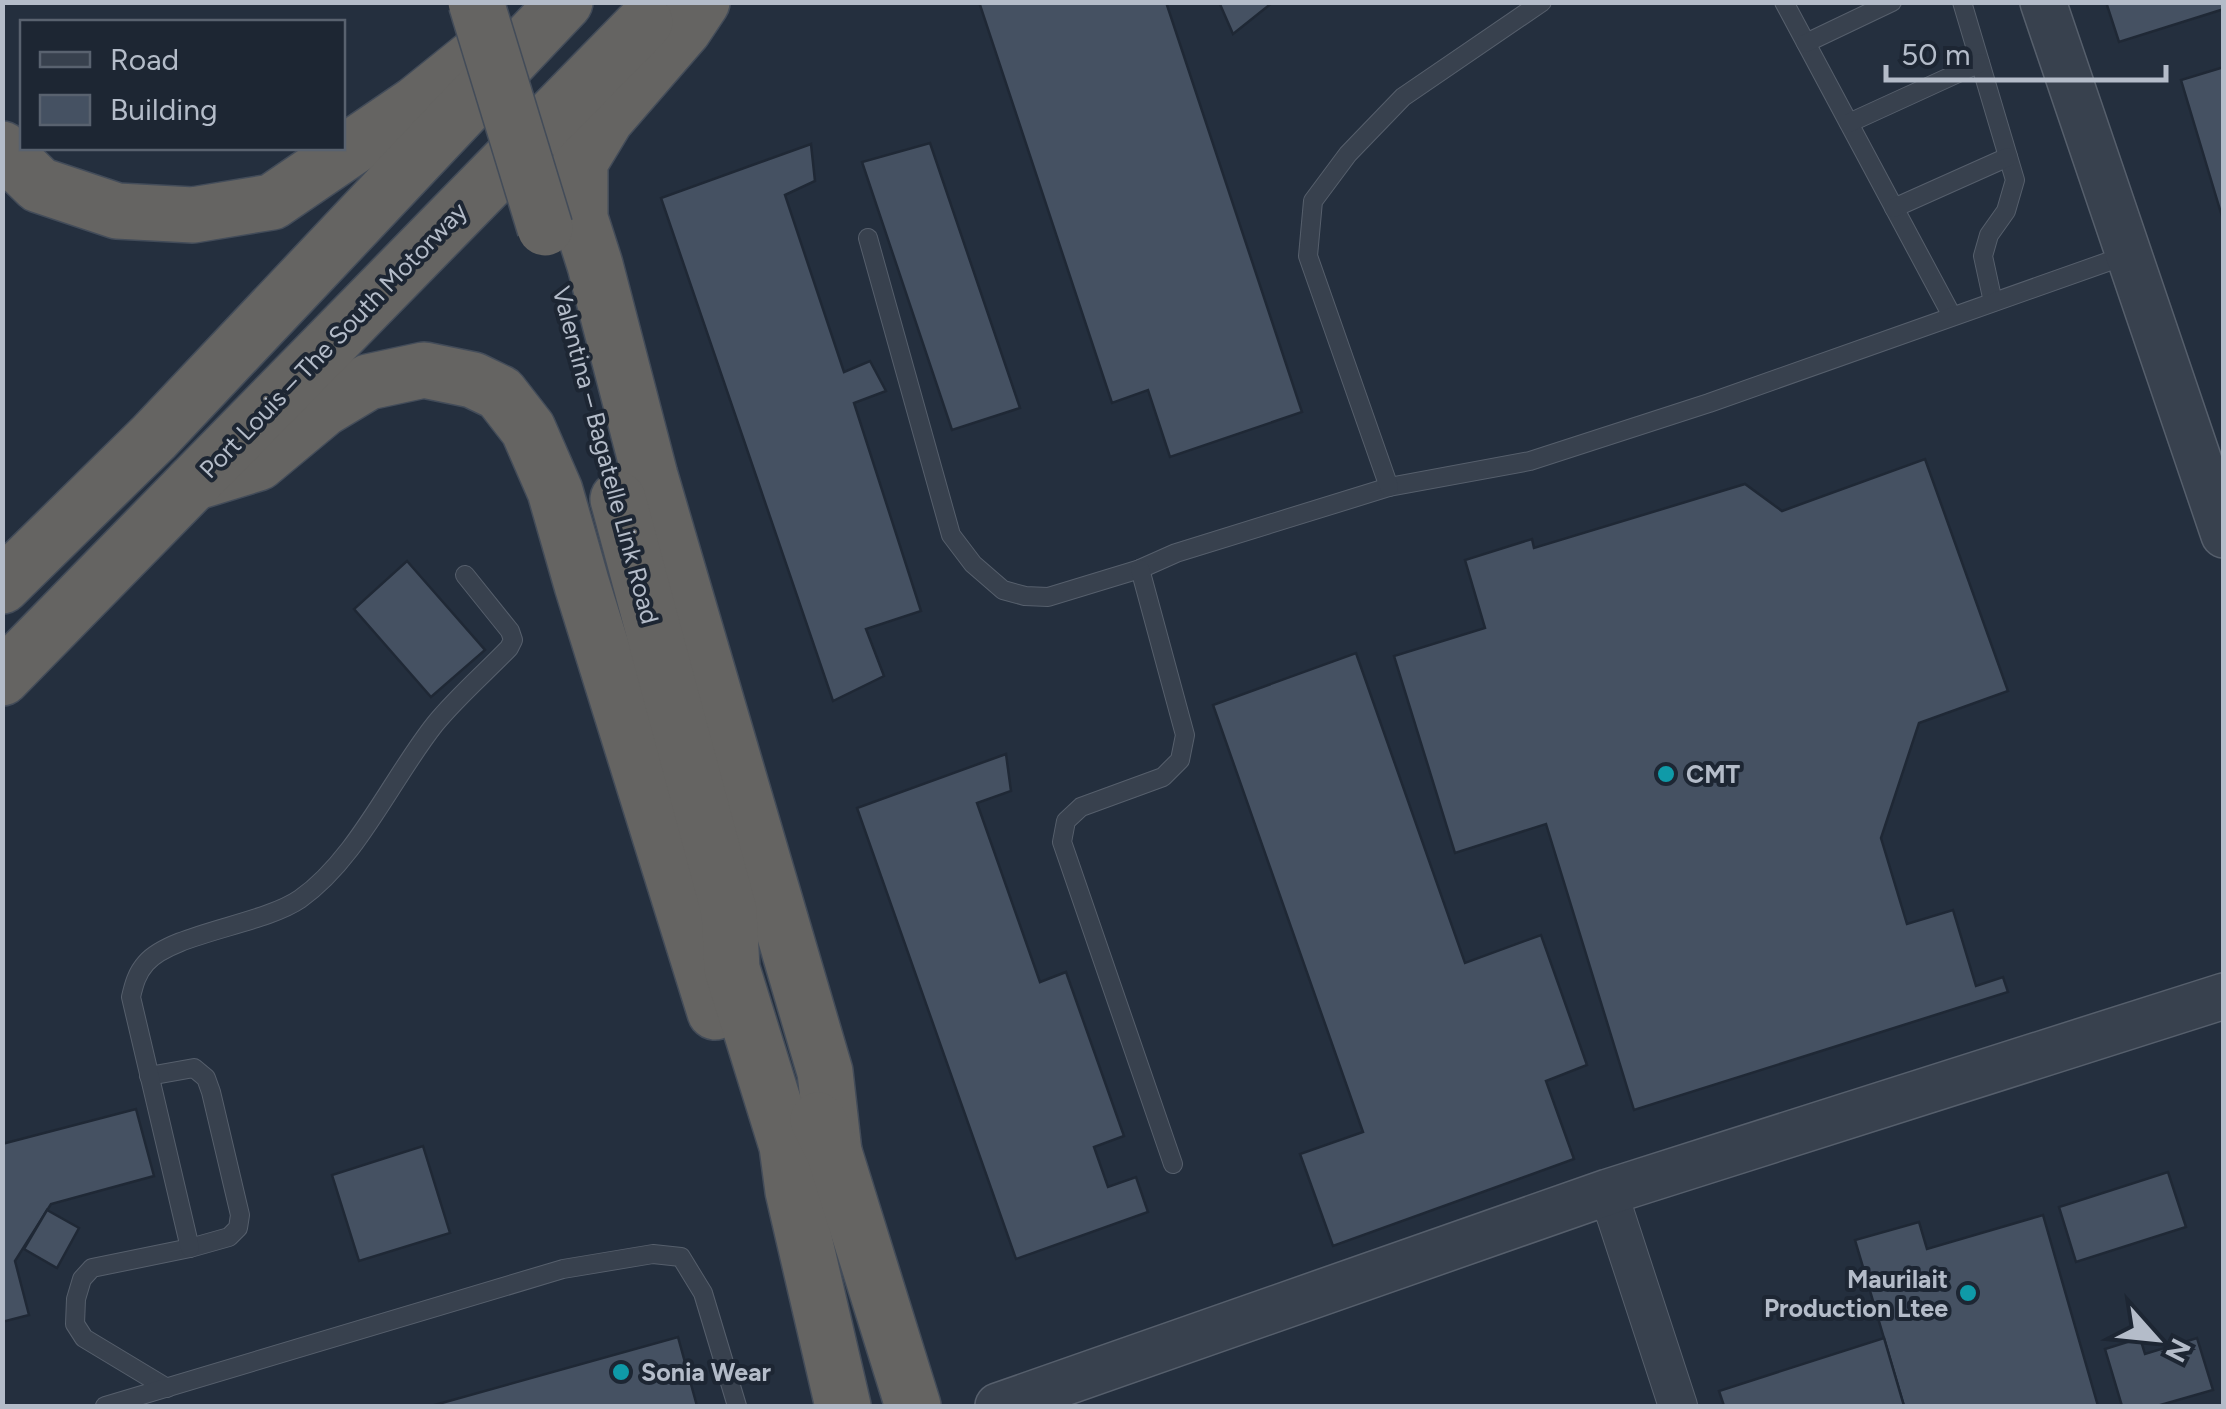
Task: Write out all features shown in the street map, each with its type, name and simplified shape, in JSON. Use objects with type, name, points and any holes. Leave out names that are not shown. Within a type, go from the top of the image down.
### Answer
[{"type":"highway","name":"Valentina – Bagatelle Link Road","points":[[476,2],[545,228],[729,910]]},
{"type":"highway","points":[[2,149],[39,185],[117,211],[193,215],[272,202],[416,104],[542,2]]},
{"type":"highway","points":[[2,586],[154,437],[565,2]]},
{"type":"highway","name":"Port Louis – The South Motorway","points":[[2,678],[664,2]]},
{"type":"highway","points":[[702,2],[606,119],[580,162],[580,218],[650,476],[822,1060],[834,1152]]},
{"type":"highway","points":[[193,484],[258,463],[323,409],[368,382],[424,370],[473,380],[500,393],[528,428],[555,491],[760,1154],[793,1191]]},
{"type":"highway","points":[[729,910],[757,960],[797,1078],[834,1152],[913,1406]]},
{"type":"highway","points":[[729,910],[732,970],[787,1146],[793,1191],[843,1406]]},
{"type":"street","points":[[2043,2],[2224,535]]},
{"type":"street","points":[[998,1406],[1608,1192],[2224,996]]},
{"type":"street","points":[[1608,1192],[1678,1406]]},
{"type":"lane","points":[[1389,487],[1308,256],[1313,201],[1348,154],[1403,97],[1542,2]]},
{"type":"lane","points":[[1784,2],[1952,316]]},
{"type":"lane","points":[[1806,43],[1892,2]]},
{"type":"lane","points":[[1962,2],[2015,180],[2006,211],[1989,234],[1983,256],[1993,302]]},
{"type":"lane","points":[[1849,123],[1980,63]]},
{"type":"lane","points":[[1894,208],[2008,156]]},
{"type":"lane","points":[[868,238],[950,535],[973,564],[1004,590],[1048,597],[1389,487],[1530,461],[2127,255]]},
{"type":"lane","points":[[1140,568],[1184,735],[1180,760],[1163,777],[1081,807],[1066,822],[1062,842],[1173,1164]]},
{"type":"lane","points":[[190,1248],[131,997],[134,980],[148,960],[176,944],[258,918],[298,900],[327,876],[436,723],[513,640],[465,575]]},
{"type":"lane","points":[[150,1076],[194,1068],[206,1078],[240,1216],[238,1228],[229,1237],[190,1248],[92,1268],[82,1279],[75,1324],[84,1338],[166,1388]]},
{"type":"lane","points":[[105,1406],[563,1269],[652,1254],[682,1257],[703,1293],[737,1406]]},
{"type":"building","points":[[979,2],[1166,2],[1302,412],[1170,457],[1148,390],[1112,403]]},
{"type":"building","points":[[1219,2],[1273,2],[1233,34]]},
{"type":"building","points":[[2106,2],[2224,2],[2224,9],[2119,42]]},
{"type":"building","points":[[2224,67],[2224,223],[2181,80]]},
{"type":"building","points":[[930,143],[1020,408],[952,430],[862,162]]},
{"type":"building","points":[[811,144],[815,181],[785,195],[844,372],[870,361],[886,391],[854,403],[921,611],[866,629],[884,676],[833,701],[661,198]]},
{"type":"building","name":"CMT","points":[[1925,459],[2008,691],[1919,723],[1881,838],[1907,924],[1953,910],[1976,986],[2003,977],[2008,992],[1634,1110],[1546,824],[1455,853],[1394,656],[1485,628],[1465,560],[1532,539],[1534,548],[1745,484],[1782,511]]},
{"type":"building","points":[[407,561],[485,650],[431,697],[354,609]]},
{"type":"building","points":[[1356,653],[1465,963],[1541,935],[1587,1065],[1546,1081],[1574,1159],[1333,1246],[1300,1154],[1363,1132],[1213,705]]},
{"type":"building","points":[[1006,754],[1011,791],[977,803],[1040,982],[1066,972],[1124,1136],[1094,1147],[1108,1187],[1136,1177],[1148,1212],[1016,1259],[857,808]]},
{"type":"building","points":[[136,1109],[154,1176],[51,1204],[15,1261],[29,1315],[2,1322],[2,1144]]},
{"type":"building","points":[[423,1146],[450,1233],[359,1261],[332,1175]]},
{"type":"building","points":[[2168,1172],[2186,1227],[2076,1262],[2059,1207]]},
{"type":"building","points":[[47,1210],[79,1228],[57,1268],[24,1249]]},
{"type":"building","name":"Maurilait Production Ltee","points":[[2043,1215],[2098,1406],[1904,1406],[1855,1240],[1919,1222],[1927,1249]]},
{"type":"building","name":"Sonia Wear","points":[[678,1337],[697,1406],[431,1406]]},
{"type":"building","name":"Maurilait Production Ltee","points":[[1884,1338],[1904,1406],[1724,1406],[1719,1391]]},
{"type":"building","points":[[2140,1338],[2145,1354],[2197,1338],[2213,1390],[2157,1406],[2122,1406],[2105,1349]]},
{"type":"place","name":"CMT","points":[[1666,774]]},
{"type":"place","name":"Maurilait Production Ltee","points":[[1968,1293]]},
{"type":"place","name":"Sonia Wear","points":[[621,1372]]}]
